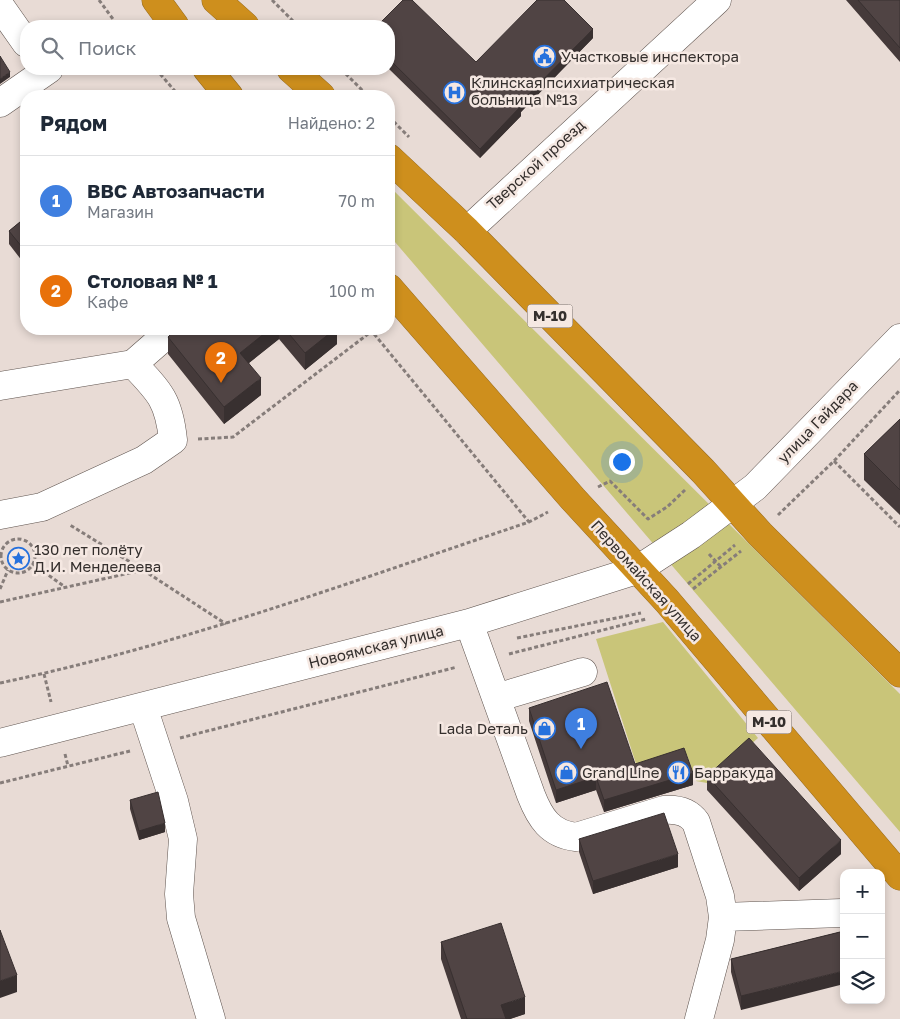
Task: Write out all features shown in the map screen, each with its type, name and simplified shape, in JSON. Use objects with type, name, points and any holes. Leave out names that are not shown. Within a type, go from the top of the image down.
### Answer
[{"type":"highway","points":[[156,0],[171,20]]},
{"type":"highway","points":[[216,0],[238,20]]},
{"type":"highway","points":[[212,75],[224,90]]},
{"type":"highway","points":[[298,75],[314,90]]},
{"type":"highway","name":"М-10","points":[[395,166],[466,230],[703,471],[760,534],[900,673]]},
{"type":"highway","name":"Первомайская улица","points":[[395,295],[573,499],[672,607],[900,876]]},
{"type":"street","name":"Тверской проезд","points":[[466,230],[717,0]]},
{"type":"street","points":[[0,6],[20,34]]},
{"type":"street","points":[[0,103],[39,75]]},
{"type":"street","points":[[0,386],[133,364],[167,335]]},
{"type":"street","name":"улица Гайдара","points":[[733,504],[755,487],[900,338]]},
{"type":"street","points":[[0,515],[42,507],[144,460],[173,440],[171,414],[156,388],[133,364]]},
{"type":"street","name":"Новоямская улица","points":[[0,743],[469,623],[637,570],[733,504]]},
{"type":"street","points":[[469,623],[531,795],[540,818],[548,826],[565,836],[576,837],[664,810],[673,810],[691,816],[696,822],[720,896],[723,917],[720,940],[699,1019]]},
{"type":"street","points":[[496,698],[583,672]]},
{"type":"street","points":[[143,707],[174,801],[183,839],[180,918],[211,1019]]},
{"type":"street","points":[[723,917],[840,913]]},
{"type":"path","points":[[99,0],[114,20]]},
{"type":"path","points":[[272,0],[292,20]]},
{"type":"path","points":[[161,75],[174,90]]},
{"type":"path","points":[[347,75],[362,90]]},
{"type":"path","points":[[173,440],[232,437],[365,335]]},
{"type":"path","points":[[375,335],[529,522]]},
{"type":"path","points":[[755,487],[779,514],[834,461],[900,390]]},
{"type":"path","points":[[834,461],[900,527]]},
{"type":"path","points":[[0,684],[44,674],[227,624],[529,522],[610,481],[648,519],[667,507],[703,471]]},
{"type":"path","points":[[42,507],[227,624]]},
{"type":"path","points":[[0,783],[656,616],[672,607],[760,534]]},
{"type":"path","points":[[15,539],[25,541],[33,548],[33,564],[24,572],[8,570],[1,561],[5,544],[15,539]]},
{"type":"path","points":[[33,564],[66,588]]},
{"type":"path","points":[[0,589],[8,570]]},
{"type":"path","points":[[0,602],[143,570]]},
{"type":"shaded area","points":[[395,192],[900,694],[900,832],[395,242]]},
{"type":"shaded area","points":[[663,622],[758,738],[707,783],[696,781],[687,755],[638,770],[596,639]]},
{"type":"building","points":[[403,0],[412,0],[476,62],[537,0],[564,0],[593,29],[519,104],[521,106],[480,149],[395,65],[395,20],[383,20]]},
{"type":"building","points":[[858,0],[900,0],[900,48]]},
{"type":"building","points":[[0,56],[10,72],[0,79]]},
{"type":"building","points":[[20,222],[20,245],[9,231]]},
{"type":"building","points":[[170,335],[262,335],[240,353],[261,378],[224,407],[168,337]]},
{"type":"building","points":[[290,335],[328,335],[305,353]]},
{"type":"building","points":[[900,419],[900,490],[864,454]]},
{"type":"building","points":[[607,682],[635,764],[684,748],[693,773],[604,800],[596,777],[556,790],[529,708]]},
{"type":"building","points":[[749,738],[841,840],[799,878],[707,776]]},
{"type":"building","points":[[158,792],[165,823],[139,831],[130,800]]},
{"type":"building","points":[[664,813],[678,854],[593,881],[579,839]]},
{"type":"building","points":[[501,923],[525,997],[501,1005],[506,1019],[467,1019],[441,942]]},
{"type":"building","points":[[0,930],[17,975],[0,981]]},
{"type":"building","points":[[840,932],[840,972],[741,996],[731,959]]},
{"type":"place","name":"Участковые инспектора","points":[[545,57]]},
{"type":"place","name":"Клинская психиатрическая больница №13","points":[[455,92]]},
{"type":"place","name":"Столовая № 1","points":[[221,383]]},
{"type":"place","name":"130 лет полёту Д.И. Менделеева","points":[[18,559]]},
{"type":"place","name":"Lada Dеталь","points":[[544,729]]},
{"type":"place","name":"ВВС Автозапчасти","points":[[581,749]]},
{"type":"place","name":"Grand Line","points":[[566,773]]},
{"type":"place","name":"Барракуда","points":[[678,773]]}]
